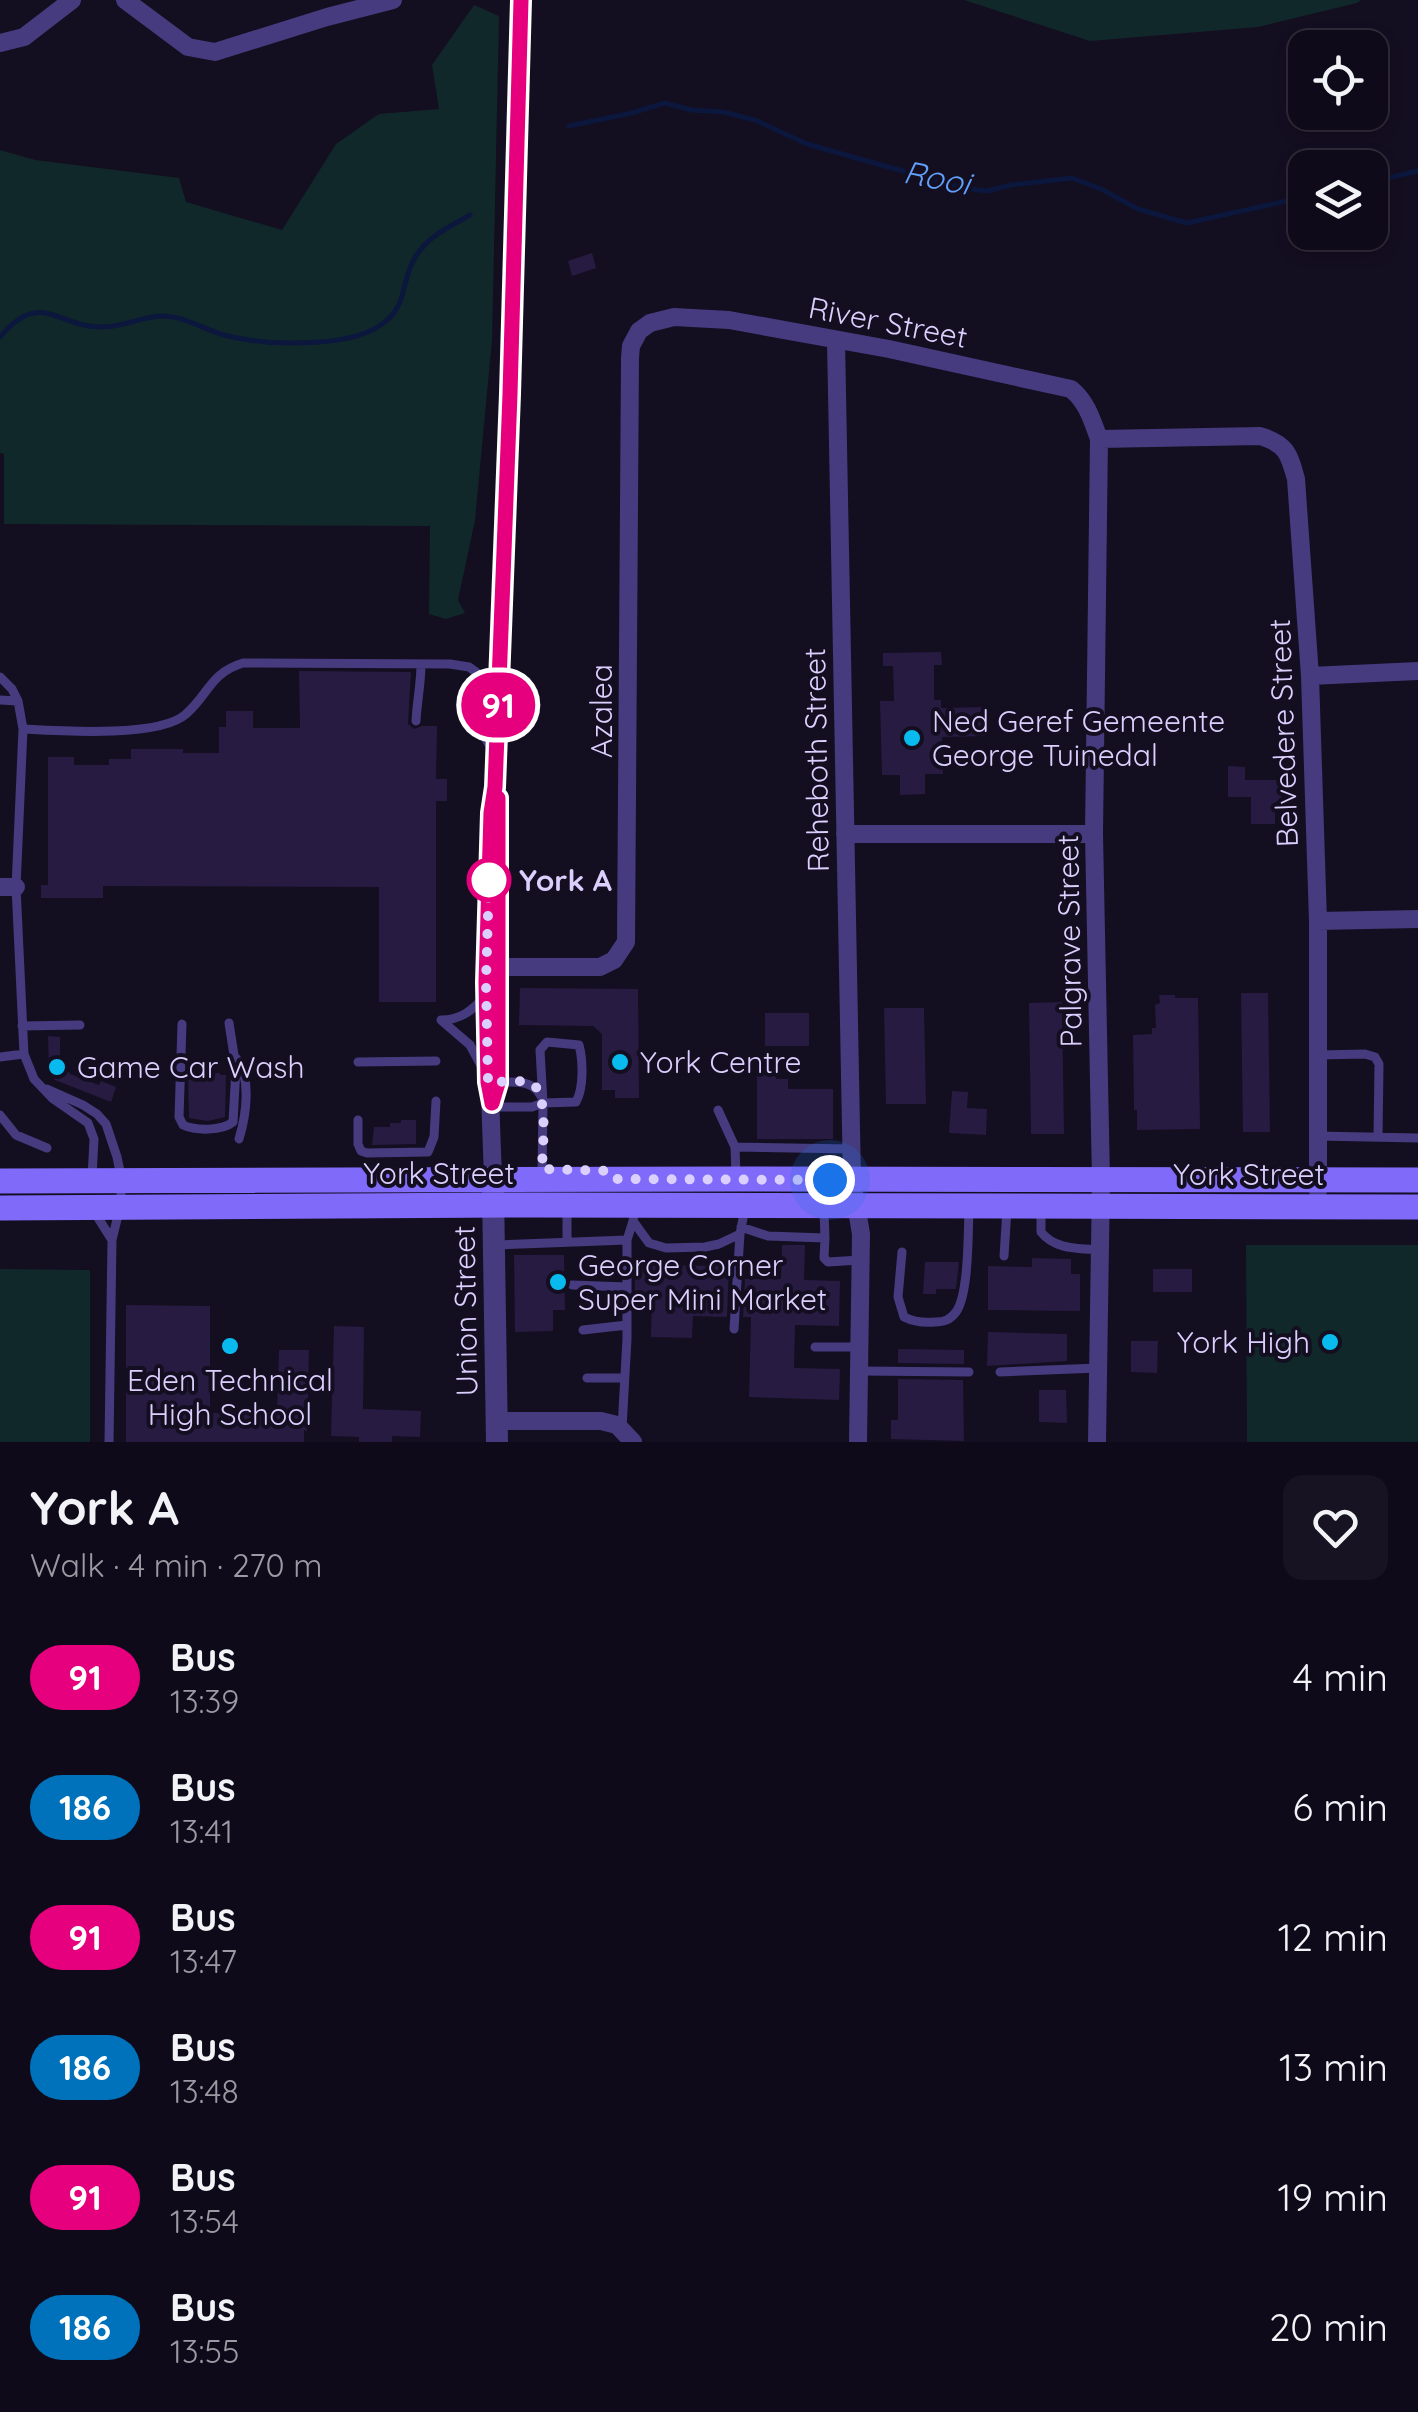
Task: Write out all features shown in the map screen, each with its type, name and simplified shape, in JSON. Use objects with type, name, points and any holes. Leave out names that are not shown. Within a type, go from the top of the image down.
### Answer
[{"type":"main road","name":"York Street","points":[[0,1208],[493,1192],[542,1174],[852,1180],[1101,1193],[1318,1194],[1418,1207]]},
{"type":"main road","name":"York Street","points":[[0,1181],[122,1180],[493,1192],[567,1205],[742,1222],[824,1206],[1041,1206],[1101,1193]]},
{"type":"main road","name":"York Street","points":[[1318,1194],[1418,1180]]},
{"type":"street","points":[[0,43],[24,36],[72,0]]},
{"type":"street","points":[[125,0],[188,47],[216,52],[393,0]]},
{"type":"street","points":[[491,1082],[491,813],[510,394],[521,0]]},
{"type":"street","name":"River Street","points":[[639,331],[661,320],[729,320],[1071,389],[1088,409],[1099,439]]},
{"type":"street","name":"Azalea","points":[[492,967],[600,966],[614,960],[626,942],[630,358],[639,331]]},
{"type":"street","name":"Reheboth Street","points":[[836,340],[851,1150],[860,1260],[858,1442]]},
{"type":"street","name":"Belvedere Street","points":[[1099,439],[1260,436],[1276,442],[1289,456],[1296,479],[1310,676],[1318,921],[1318,1194]]},
{"type":"street","name":"Palgrave Street","points":[[1097,1442],[1101,1193],[1094,834],[1099,439]]},
{"type":"street","points":[[1310,676],[1418,671]]},
{"type":"street","points":[[845,834],[1094,834]]},
{"type":"street","points":[[1318,921],[1418,919]]},
{"type":"street","points":[[492,967],[487,992],[493,1192]]},
{"type":"street","name":"Union Street","points":[[493,1192],[497,1431]]},
{"type":"street","points":[[497,1431],[601,1421],[617,1425],[628,1435]]},
{"type":"lane","points":[[23,728],[138,730],[168,724],[186,714],[226,668],[243,663],[421,664],[469,667],[476,672],[485,738],[496,755]]},
{"type":"lane","points":[[416,721],[421,664]]},
{"type":"lane","points":[[0,677],[18,700],[23,728],[8,887],[24,1054],[34,1079],[52,1098],[85,1119],[92,1131],[92,1208],[112,1240]]},
{"type":"lane","points":[[0,700],[18,700]]},
{"type":"lane","points":[[487,992],[474,1008],[442,1020],[470,1045],[491,1082],[530,1083],[538,1089],[543,1103]]},
{"type":"lane","points":[[182,1024],[180,1118],[190,1128],[223,1128],[235,1118],[236,1068],[229,1023]]},
{"type":"lane","points":[[22,1026],[80,1025]]},
{"type":"lane","points":[[492,1105],[532,1107],[543,1103],[576,1102],[580,1096],[581,1048],[576,1043],[547,1042],[540,1050],[543,1103],[542,1174]]},
{"type":"lane","points":[[0,1056],[24,1054]]},
{"type":"lane","points":[[1318,1055],[1376,1057],[1380,1077],[1378,1137]]},
{"type":"lane","points":[[234,1056],[245,1072],[244,1123],[239,1139]]},
{"type":"lane","points":[[358,1062],[436,1061]]},
{"type":"lane","points":[[530,1083],[539,1076],[541,1065]]},
{"type":"lane","points":[[44,1088],[83,1105],[106,1124],[118,1157],[122,1180],[112,1240],[109,1442]]},
{"type":"lane","points":[[358,1120],[361,1151],[428,1152],[434,1137],[436,1100]]},
{"type":"lane","points":[[718,1110],[736,1147],[736,1179]]},
{"type":"lane","points":[[0,1115],[16,1135],[47,1148]]},
{"type":"lane","points":[[1318,1136],[1418,1138]]},
{"type":"lane","points":[[736,1147],[851,1150]]},
{"type":"lane","points":[[567,1205],[567,1242]]},
{"type":"lane","points":[[824,1206],[824,1258],[828,1262],[860,1260]]},
{"type":"lane","points":[[902,1252],[898,1297],[904,1317],[912,1322],[944,1322],[952,1317],[961,1302],[964,1285],[970,1206]]},
{"type":"lane","points":[[1004,1256],[1007,1206]]},
{"type":"lane","points":[[1041,1206],[1041,1232],[1052,1243],[1100,1250]]},
{"type":"lane","points":[[634,1213],[649,1243],[666,1248],[719,1244],[742,1222]]},
{"type":"lane","points":[[628,1435],[627,1240],[634,1213]]},
{"type":"lane","points":[[742,1222],[768,1236],[825,1238]]},
{"type":"lane","points":[[734,1329],[742,1222]]},
{"type":"lane","points":[[494,1245],[627,1240]]},
{"type":"lane","points":[[572,1285],[627,1287]]},
{"type":"lane","points":[[583,1330],[628,1325]]},
{"type":"lane","points":[[815,1347],[860,1347]]},
{"type":"lane","points":[[1000,1372],[1098,1368]]},
{"type":"lane","points":[[859,1371],[970,1372]]},
{"type":"lane","points":[[587,1378],[625,1378]]},
{"type":"green space","points":[[964,0],[1361,0],[1258,27],[1090,41]]},
{"type":"green space","points":[[474,5],[499,16],[492,340],[475,520],[458,600],[465,613],[446,619],[429,614],[430,526],[4,524],[4,454],[0,453],[0,150],[35,160],[179,178],[186,202],[282,230],[336,144],[379,114],[439,109],[432,65]]},
{"type":"green space","name":"York High","points":[[1246,1245],[1418,1245],[1418,1442],[1247,1442]]},
{"type":"green space","points":[[0,1269],[90,1270],[90,1442],[0,1442]]},
{"type":"building","points":[[592,253],[596,268],[572,276],[568,261]]},
{"type":"building","name":"Ned Geref Gemeente George Tuinedal","points":[[941,652],[942,665],[934,665],[934,700],[941,700],[941,708],[985,707],[986,736],[942,737],[943,774],[925,774],[925,794],[900,795],[900,775],[882,775],[880,701],[894,701],[893,666],[883,666],[883,653]]},
{"type":"building","points":[[299,671],[411,672],[408,724],[414,729],[437,726],[436,779],[447,779],[447,801],[436,801],[436,1002],[379,1002],[379,887],[103,886],[103,898],[41,898],[41,885],[48,885],[48,757],[74,757],[74,765],[109,765],[109,759],[131,759],[131,749],[219,753],[219,727],[226,727],[226,711],[253,711],[253,728],[300,728]]},
{"type":"building","points":[[1228,766],[1245,767],[1245,780],[1281,780],[1282,803],[1275,802],[1275,824],[1251,824],[1251,797],[1228,797]]},
{"type":"building","name":"York Centre","points":[[520,988],[638,989],[639,1098],[615,1098],[615,1090],[602,1090],[602,1034],[593,1026],[519,1025]]},
{"type":"building","points":[[1241,993],[1268,993],[1270,1132],[1243,1132]]},
{"type":"building","points":[[1159,995],[1198,998],[1200,1129],[1137,1130],[1133,1035],[1152,1034],[1152,1028],[1156,1028],[1155,1005],[1160,1003]]},
{"type":"building","points":[[1062,1002],[1064,1134],[1031,1134],[1029,1003]]},
{"type":"building","points":[[884,1008],[924,1008],[926,1104],[886,1104]]},
{"type":"building","points":[[765,1013],[809,1013],[809,1046],[765,1046]]},
{"type":"building","name":"Game Car Wash","points":[[48,1036],[60,1037],[60,1060],[70,1074],[116,1087],[111,1102],[55,1080],[49,1073]]},
{"type":"building","points":[[188,1074],[226,1075],[225,1117],[208,1121],[189,1118]]},
{"type":"building","points":[[776,1074],[776,1079],[788,1079],[788,1089],[833,1089],[833,1139],[757,1139],[757,1075]]},
{"type":"building","points":[[952,1091],[968,1092],[967,1108],[987,1109],[986,1135],[949,1133]]},
{"type":"building","points":[[416,1120],[416,1144],[372,1145],[374,1127],[390,1127],[390,1123]]},
{"type":"building","points":[[782,1245],[805,1245],[804,1280],[840,1281],[839,1326],[795,1325],[794,1368],[840,1369],[839,1400],[749,1397],[751,1317],[743,1317],[745,1279],[781,1279]]},
{"type":"building","points":[[514,1255],[564,1255],[565,1310],[553,1310],[553,1331],[515,1332]]},
{"type":"building","points":[[1032,1258],[1071,1259],[1071,1274],[1080,1274],[1080,1311],[988,1310],[988,1266],[1032,1267]]},
{"type":"building","points":[[925,1262],[959,1262],[956,1289],[923,1294]]},
{"type":"building","points":[[635,1265],[729,1266],[727,1317],[693,1316],[692,1338],[651,1337],[652,1293],[635,1293]]},
{"type":"building","points":[[1153,1269],[1192,1269],[1192,1292],[1153,1292]]},
{"type":"building","points":[[126,1305],[210,1306],[210,1413],[277,1414],[279,1350],[309,1350],[304,1442],[126,1442]]},
{"type":"building","points":[[334,1326],[364,1327],[363,1409],[421,1411],[420,1437],[392,1436],[392,1442],[359,1442],[359,1437],[331,1436]]},
{"type":"building","points":[[988,1332],[1067,1334],[1067,1361],[987,1366]]},
{"type":"building","points":[[1131,1341],[1158,1341],[1157,1373],[1131,1372]]},
{"type":"building","points":[[898,1349],[964,1350],[964,1364],[898,1363]]},
{"type":"building","points":[[898,1379],[963,1380],[964,1441],[891,1439],[891,1420],[898,1420]]},
{"type":"building","points":[[1039,1390],[1066,1390],[1067,1423],[1039,1422]]},
{"type":"waterway","name":"Rooi","points":[[569,126],[665,103],[755,120],[807,144],[963,188],[987,191],[1072,178],[1138,209],[1187,223],[1288,201]]},
{"type":"waterway","name":"Rooi","points":[[1388,178],[1418,171]]},
{"type":"waterway","name":"Rooi","points":[[0,337],[14,323],[38,313],[103,327],[155,316],[171,317],[228,336],[262,342],[319,342],[356,336],[378,327],[396,310],[411,266],[427,243],[470,215]]},
{"type":"bus line","name":"91","points":[[498,798],[498,1083],[492,1103],[486,982],[510,394],[521,0]]},
{"type":"place","name":"Ned Geref Gemeente George Tuinedal","points":[[912,738]]},
{"type":"place","name":"York A","points":[[489,880]]},
{"type":"place","name":"York Centre","points":[[620,1062]]},
{"type":"place","name":"Game Car Wash","points":[[57,1067]]},
{"type":"place","name":"George Corner Super Mini Market","points":[[558,1282]]},
{"type":"place","name":"York High","points":[[1330,1342]]},
{"type":"place","name":"Eden Technical High School","points":[[230,1346]]},
{"type":"route","points":[[489,880],[488,1082],[530,1083],[538,1089],[543,1103],[542,1169],[609,1171],[616,1179],[830,1180]]}]
